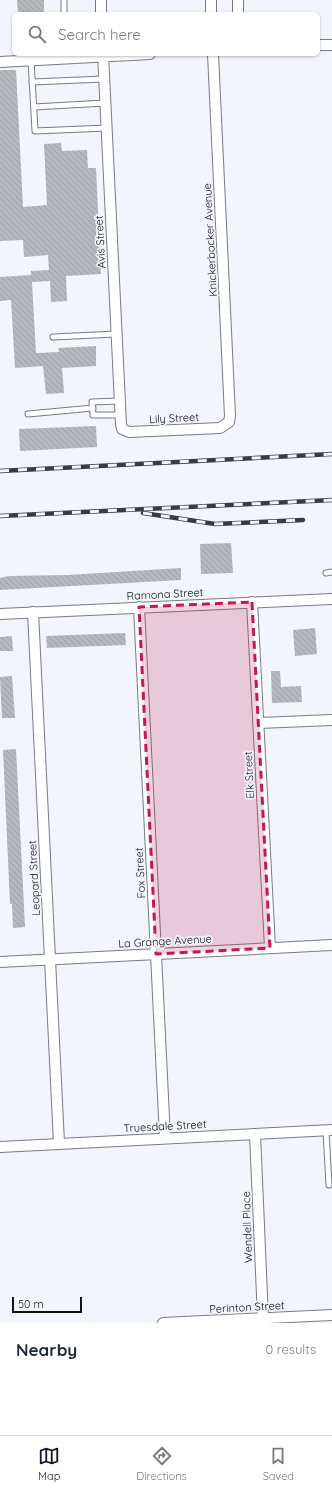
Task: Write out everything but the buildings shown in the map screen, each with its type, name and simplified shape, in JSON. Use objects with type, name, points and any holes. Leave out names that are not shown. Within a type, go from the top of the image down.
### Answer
[{"type":"street","points":[[101,0],[101,12]]},
{"type":"street","points":[[211,0],[211,12]]},
{"type":"street","points":[[238,0],[238,12]]},
{"type":"street","points":[[320,45],[332,44]]},
{"type":"street","points":[[0,62],[66,56]]},
{"type":"street","name":"Avis Street","points":[[103,56],[120,414],[122,429]]},
{"type":"street","name":"Knickerbocker Avenue","points":[[213,56],[230,416],[227,425]]},
{"type":"street","name":"Lily Street","points":[[122,429],[129,432],[137,432],[220,428],[227,425]]},
{"type":"street","name":"Ramona Street","points":[[0,614],[332,599]]},
{"type":"street","name":"Elk Street","points":[[252,602],[270,948]]},
{"type":"street","name":"Fox Street","points":[[139,607],[165,1138]]},
{"type":"street","name":"Leopard Street","points":[[33,612],[59,1143]]},
{"type":"street","points":[[259,723],[332,720]]},
{"type":"street","name":"La Grange Avenue","points":[[0,962],[332,945]]},
{"type":"street","name":"Truesdale Street","points":[[0,1146],[329,1130]]},
{"type":"street","name":"Wendell Place","points":[[256,1134],[263,1318]]},
{"type":"street","name":"Perinton Street","points":[[163,1323],[332,1314]]},
{"type":"lane","points":[[64,0],[64,12]]},
{"type":"lane","points":[[31,60],[35,132],[107,128]]},
{"type":"lane","points":[[32,82],[104,79]]},
{"type":"lane","points":[[34,107],[105,103]]},
{"type":"lane","points":[[53,337],[116,334]]},
{"type":"lane","points":[[120,401],[92,402],[93,415],[120,414]]},
{"type":"lane","points":[[28,414],[93,408]]},
{"type":"lane","points":[[326,573],[332,572]]},
{"type":"lane","points":[[329,1130],[329,1185]]},
{"type":"highlighted area","points":[[252,602],[270,948],[156,954],[139,607]]},
{"type":"railway","points":[[0,471],[332,454]]},
{"type":"railway","points":[[0,516],[332,500]]},
{"type":"railway","points":[[143,513],[215,524],[303,520]]}]
